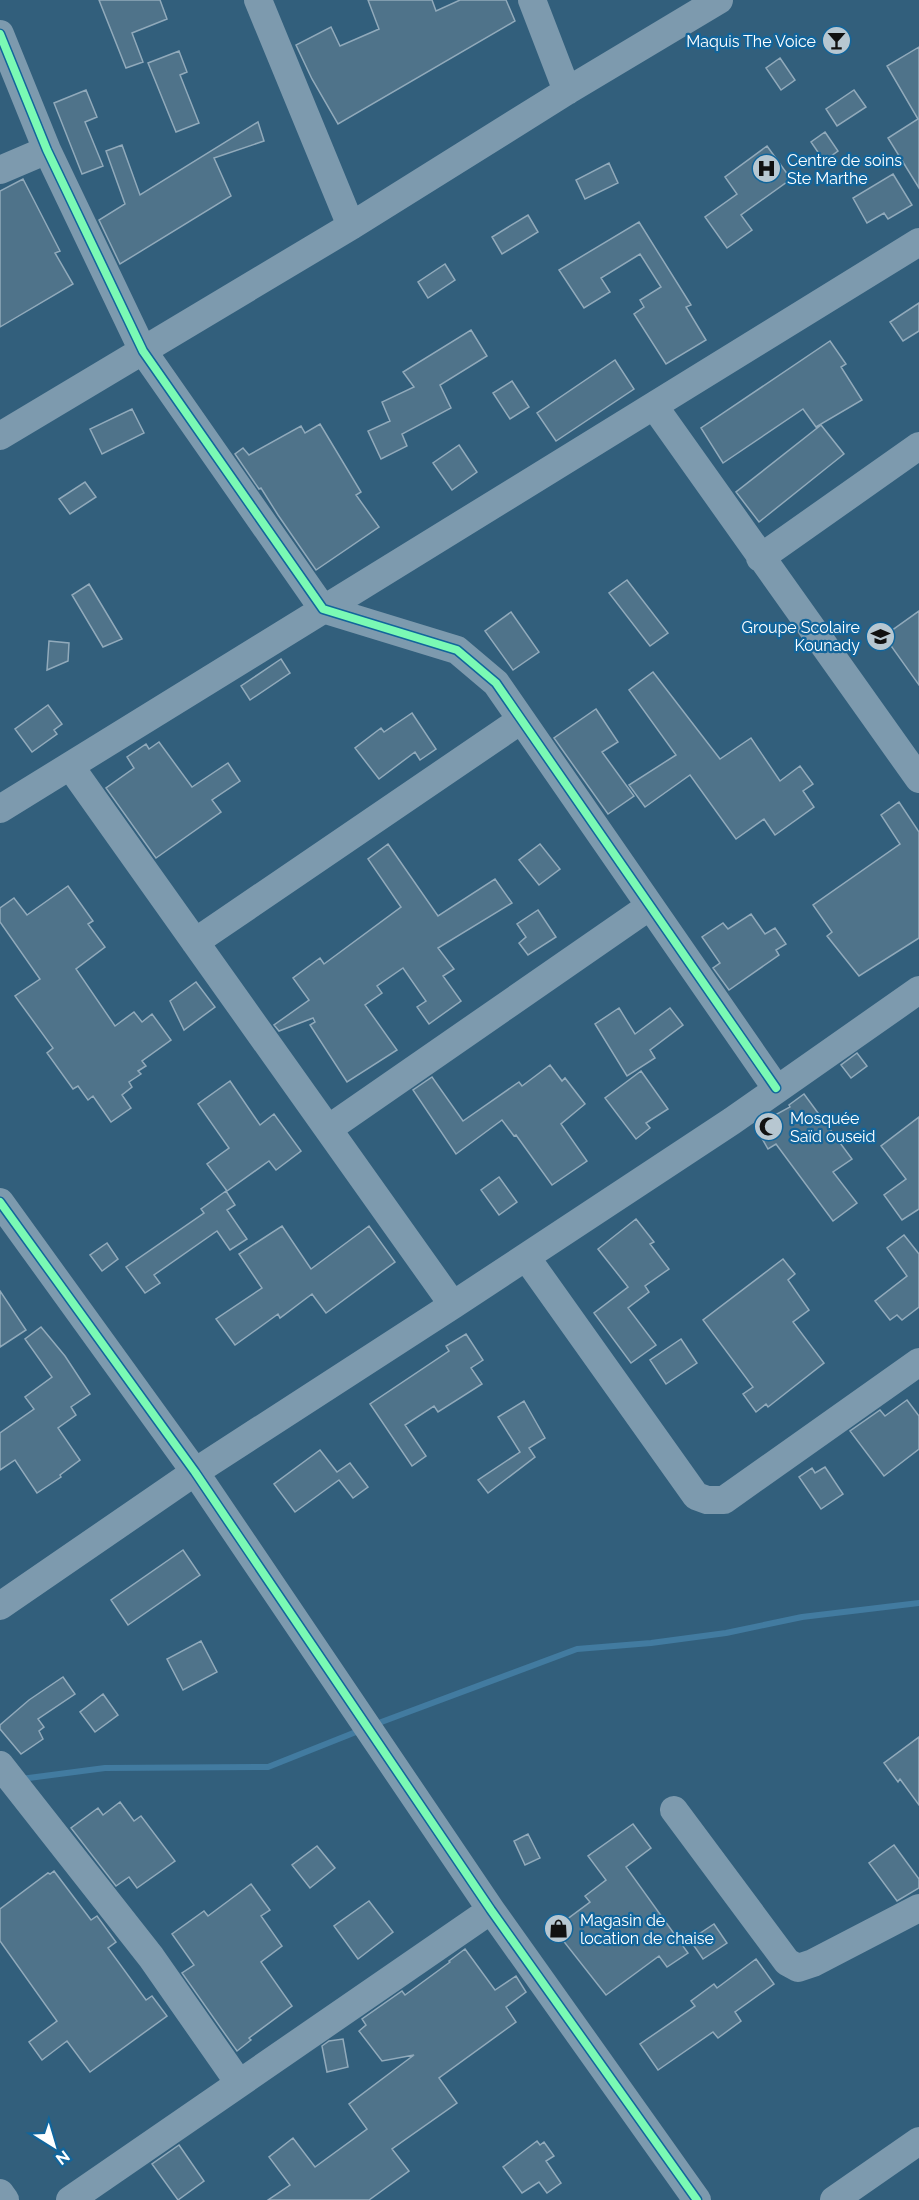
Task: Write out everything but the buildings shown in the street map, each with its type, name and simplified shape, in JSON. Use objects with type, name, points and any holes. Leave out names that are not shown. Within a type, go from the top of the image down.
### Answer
[{"type":"street","points":[[258,0],[351,226]]},
{"type":"street","points":[[532,0],[567,91]]},
{"type":"street","points":[[0,436],[351,226],[567,91],[719,0]]},
{"type":"street","points":[[0,34],[47,150],[143,351],[323,609],[457,650],[496,683],[776,1088]]},
{"type":"street","points":[[0,170],[47,150]]},
{"type":"street","points":[[0,809],[919,242]]},
{"type":"street","points":[[654,406],[919,779]]},
{"type":"street","points":[[760,558],[919,446]]},
{"type":"street","points":[[195,942],[521,720]]},
{"type":"street","points":[[70,766],[453,1305]]},
{"type":"street","points":[[328,1129],[650,906]]},
{"type":"street","points":[[0,1606],[195,1472],[732,1121],[919,990]]},
{"type":"street","points":[[0,1202],[195,1472],[491,1910],[697,2200]]},
{"type":"street","points":[[526,1257],[696,1496],[707,1500],[724,1500],[919,1362]]},
{"type":"street","points":[[0,1765],[151,1957],[239,2083]]},
{"type":"street","points":[[674,1810],[787,1962],[798,1968],[813,1963],[919,1908]]},
{"type":"street","points":[[70,2200],[491,1910]]},
{"type":"street","points":[[834,2200],[919,2141]]},
{"type":"street","points":[[0,2193],[5,2200]]},
{"type":"waterway","points":[[376,1724],[577,1649],[651,1643],[726,1633],[802,1617],[919,1603]]},
{"type":"waterway","points":[[21,1779],[105,1768],[268,1767],[361,1730]]},
{"type":"cycle path","points":[[0,34],[47,150],[143,351],[323,609],[457,650],[496,683],[776,1088]]},
{"type":"cycle path","points":[[0,1202],[195,1472],[491,1910],[697,2200]]},
{"type":"place","name":"Maquis The Voice","points":[[837,41]]},
{"type":"place","name":"Centre de soins Ste Marthe","points":[[766,169]]},
{"type":"place","name":"Groupe Scolaire Kounady","points":[[881,636]]},
{"type":"place","name":"Mosquée Saïd ouseid","points":[[769,1127]]},
{"type":"place","name":"Magasin de location de chaise","points":[[559,1929]]}]
